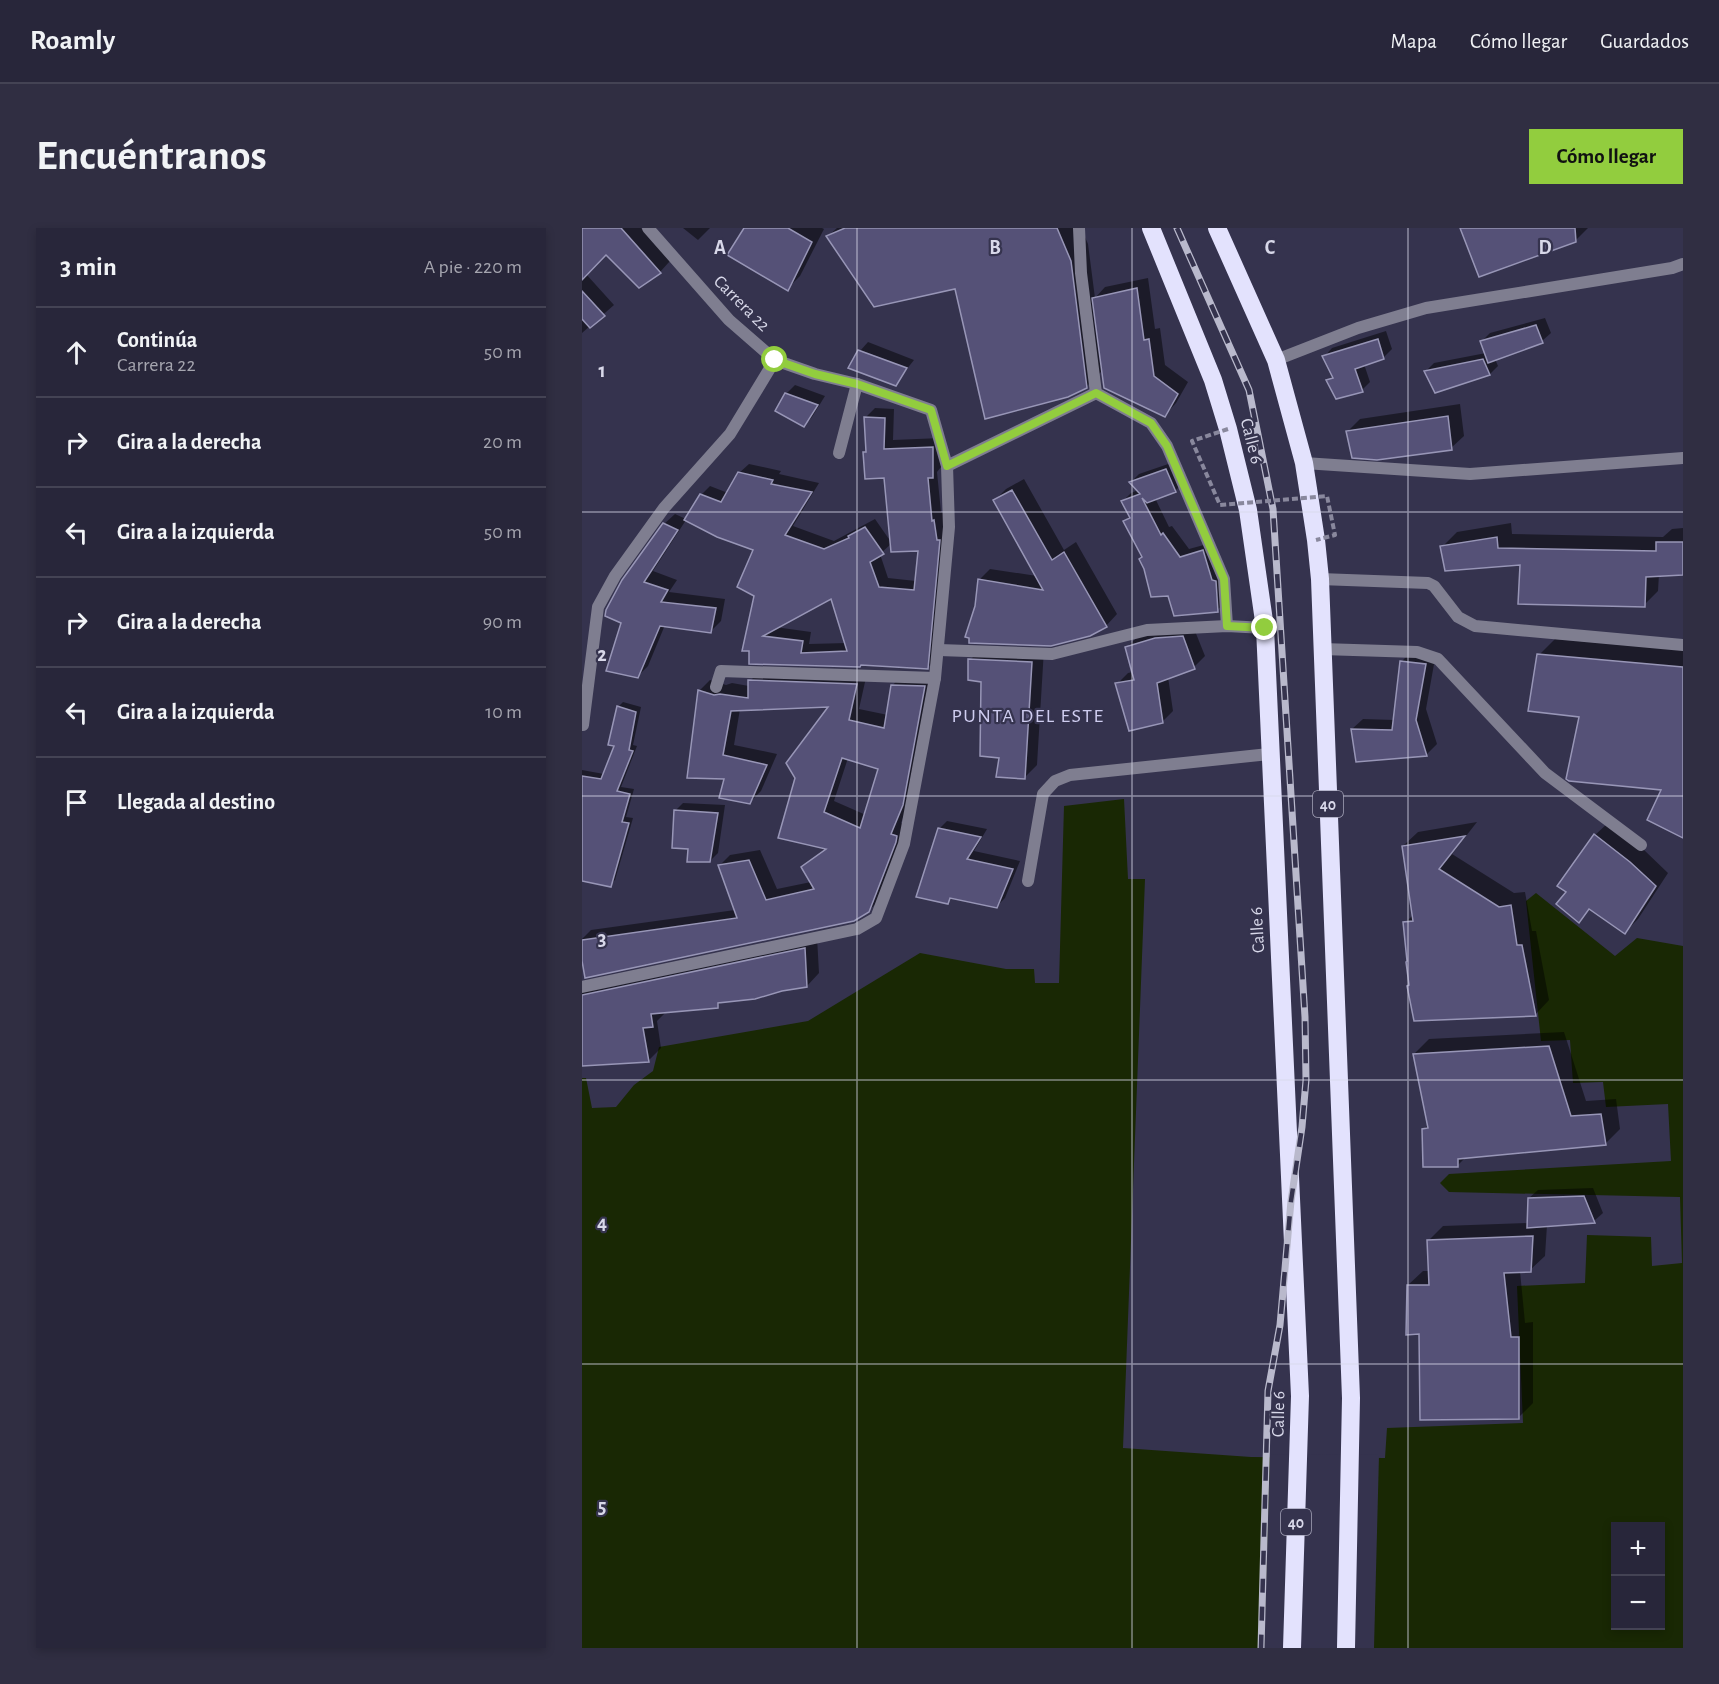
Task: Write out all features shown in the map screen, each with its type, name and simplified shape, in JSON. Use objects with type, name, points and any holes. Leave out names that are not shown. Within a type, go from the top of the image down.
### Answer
[{"type":"highway","name":"Calle 6","points":[[1151,228],[1213,380],[1228,429],[1248,510],[1265,628],[1300,1396],[1292,1648]]},
{"type":"highway","name":"40","points":[[1217,228],[1276,360],[1304,463],[1320,579],[1351,1398],[1346,1648]]},
{"type":"street","name":"Carrera 22","points":[[648,228],[729,320],[775,360],[815,374],[857,384],[931,410],[947,466]]},
{"type":"street","points":[[1079,228],[1081,273],[1096,393]]},
{"type":"street","points":[[1276,360],[1359,328],[1426,308],[1672,268],[1683,264]]},
{"type":"street","points":[[583,725],[598,608],[615,576],[664,508],[730,434],[775,360]]},
{"type":"street","points":[[839,453],[857,384]]},
{"type":"street","points":[[582,987],[857,929],[876,918],[904,844],[935,678],[949,527],[947,466],[1096,393]]},
{"type":"street","points":[[1096,393],[1151,423],[1167,446],[1224,579],[1227,626]]},
{"type":"street","points":[[1304,463],[1470,474],[1683,459]]},
{"type":"street","points":[[1320,579],[1428,583],[1434,586],[1458,616],[1475,626],[1683,645]]},
{"type":"street","points":[[939,650],[1052,654],[1147,630],[1227,626],[1265,628]]},
{"type":"street","points":[[1322,649],[1417,652],[1438,659],[1545,773],[1641,845]]},
{"type":"street","points":[[716,687],[721,671],[935,678]]},
{"type":"street","points":[[1028,881],[1043,794],[1055,781],[1070,775],[1269,753]]},
{"type":"path","points":[[1228,429],[1192,441],[1220,505],[1327,496],[1335,535],[1316,540]]},
{"type":"shaded area","points":[[1124,799],[1128,879],[1145,879],[1123,1448],[1251,1457],[1385,1458],[1387,1428],[1523,1423],[1517,1286],[1585,1283],[1587,1235],[1651,1237],[1652,1266],[1682,1263],[1680,1197],[1449,1192],[1440,1183],[1449,1174],[1671,1161],[1668,1104],[1606,1107],[1603,1082],[1573,1083],[1570,1040],[1541,1041],[1526,901],[1536,893],[1615,956],[1637,938],[1683,946],[1683,1648],[582,1648],[582,1078],[586,1078],[592,1108],[616,1107],[634,1085],[653,1071],[659,1047],[808,1021],[920,953],[1006,969],[1034,969],[1035,983],[1059,983],[1064,806]]},
{"type":"pier","points":[[1270,1454],[1379,1455],[1374,1648],[1264,1648]]},
{"type":"building","points":[[582,228],[621,228],[661,273],[639,288],[606,255],[582,280]]},
{"type":"building","points":[[744,228],[788,228],[812,242],[788,291],[727,255]]},
{"type":"building","points":[[845,228],[1057,228],[1071,261],[1087,388],[1068,397],[985,419],[955,289],[874,307],[826,236]]},
{"type":"building","points":[[1460,228],[1575,228],[1576,242],[1479,277]]},
{"type":"building","points":[[1137,288],[1144,340],[1149,339],[1154,376],[1178,394],[1165,417],[1104,388],[1092,298]]},
{"type":"building","points":[[582,291],[605,316],[590,328],[582,319]]},
{"type":"building","points":[[1536,325],[1543,343],[1488,363],[1480,341]]},
{"type":"building","points":[[1378,339],[1384,359],[1355,369],[1363,392],[1336,399],[1326,380],[1333,378],[1322,356]]},
{"type":"building","points":[[858,350],[907,368],[896,386],[848,368]]},
{"type":"building","points":[[1483,359],[1490,375],[1435,393],[1424,371]]},
{"type":"building","points":[[785,393],[818,405],[804,427],[775,411]]},
{"type":"building","points":[[1448,416],[1452,450],[1377,460],[1352,458],[1346,431]]},
{"type":"building","points":[[864,417],[885,418],[884,449],[933,447],[933,478],[928,478],[932,521],[934,520],[937,540],[940,540],[928,669],[861,665],[860,667],[749,664],[749,651],[742,651],[754,596],[737,587],[753,550],[717,537],[684,520],[700,494],[721,502],[738,472],[773,480],[771,484],[812,492],[785,535],[824,549],[849,538],[848,536],[865,527],[884,554],[870,562],[879,587],[914,590],[918,551],[891,552],[884,478],[865,479],[863,452],[866,452]],"holes":[[[831,599],[847,651],[801,653],[803,641],[763,636]]]},
{"type":"building","points":[[1166,469],[1176,492],[1147,503],[1142,498],[1161,535],[1163,533],[1180,557],[1203,550],[1212,580],[1216,581],[1218,612],[1174,616],[1168,596],[1151,597],[1139,559],[1142,557],[1123,521],[1130,518],[1121,501],[1140,494],[1129,482]]},
{"type":"building","points":[[1012,490],[1052,560],[1064,552],[1107,627],[1090,636],[1051,646],[969,643],[969,638],[965,637],[975,606],[978,579],[1043,590],[993,500]]},
{"type":"building","points":[[663,523],[678,530],[644,582],[668,590],[661,602],[716,608],[711,633],[660,626],[638,678],[606,671],[621,623],[605,616],[606,610],[622,580]]},
{"type":"building","points":[[1497,537],[1498,548],[1656,551],[1656,542],[1683,542],[1683,575],[1646,577],[1645,607],[1518,604],[1520,565],[1445,571],[1440,546]]},
{"type":"building","points":[[1183,636],[1195,669],[1157,683],[1163,723],[1129,731],[1115,683],[1134,680],[1125,647],[1155,638]]},
{"type":"building","points":[[1537,654],[1683,667],[1683,838],[1647,820],[1661,790],[1566,779],[1579,717],[1528,711]]},
{"type":"building","points":[[968,659],[1032,662],[1025,779],[996,777],[999,758],[980,756],[981,682],[968,680]]},
{"type":"building","points":[[1400,661],[1426,664],[1416,720],[1427,756],[1356,762],[1351,729],[1392,730]]},
{"type":"building","points":[[748,680],[857,684],[849,720],[884,728],[891,685],[925,686],[903,805],[891,834],[897,836],[896,842],[869,912],[854,921],[585,978],[582,940],[737,918],[718,865],[749,860],[766,900],[814,889],[801,867],[826,849],[778,838],[795,778],[786,763],[828,707],[731,711],[723,755],[767,765],[750,804],[719,798],[724,779],[687,778],[698,690],[714,695],[748,698]],"holes":[[[842,758],[878,769],[860,828],[824,812]]]},
{"type":"building","points":[[617,706],[636,712],[629,750],[633,751],[617,791],[630,794],[622,822],[629,823],[611,887],[582,881],[582,776],[601,779],[614,746],[608,745]]},
{"type":"building","points":[[674,810],[718,813],[710,862],[687,862],[688,849],[672,848]]},
{"type":"building","points":[[938,828],[981,837],[967,859],[1013,869],[997,908],[950,898],[948,904],[916,897]]},
{"type":"building","points":[[1594,834],[1656,886],[1625,934],[1589,909],[1579,923],[1556,904],[1566,892],[1557,886]]},
{"type":"building","points":[[1465,836],[1439,869],[1499,907],[1511,905],[1517,945],[1522,945],[1536,1016],[1414,1021],[1407,986],[1409,985],[1403,922],[1413,921],[1402,846]]},
{"type":"building","points":[[805,948],[807,987],[755,999],[718,1003],[718,1008],[651,1014],[653,1027],[643,1028],[649,1062],[582,1066],[582,995]]},
{"type":"building","points":[[1549,1046],[1571,1116],[1601,1114],[1606,1145],[1458,1159],[1458,1167],[1423,1167],[1422,1129],[1428,1128],[1413,1054]]},
{"type":"building","points":[[1584,1196],[1595,1223],[1527,1228],[1528,1198]]},
{"type":"building","points":[[1533,1236],[1531,1272],[1504,1273],[1511,1337],[1519,1337],[1519,1419],[1420,1420],[1419,1334],[1406,1335],[1407,1285],[1429,1285],[1427,1240]]},
{"type":"railway","points":[[1177,228],[1249,390],[1273,509],[1305,1017],[1306,1080],[1302,1127],[1291,1201],[1280,1325],[1268,1391],[1261,1648]]},
{"type":"district","name":"PUNTA DEL ESTE","points":[[1028,715]]},
{"type":"route","points":[[775,360],[815,374],[857,384],[931,410],[947,466],[1096,393],[1151,423],[1167,446],[1224,579],[1227,626],[1265,628]]}]
